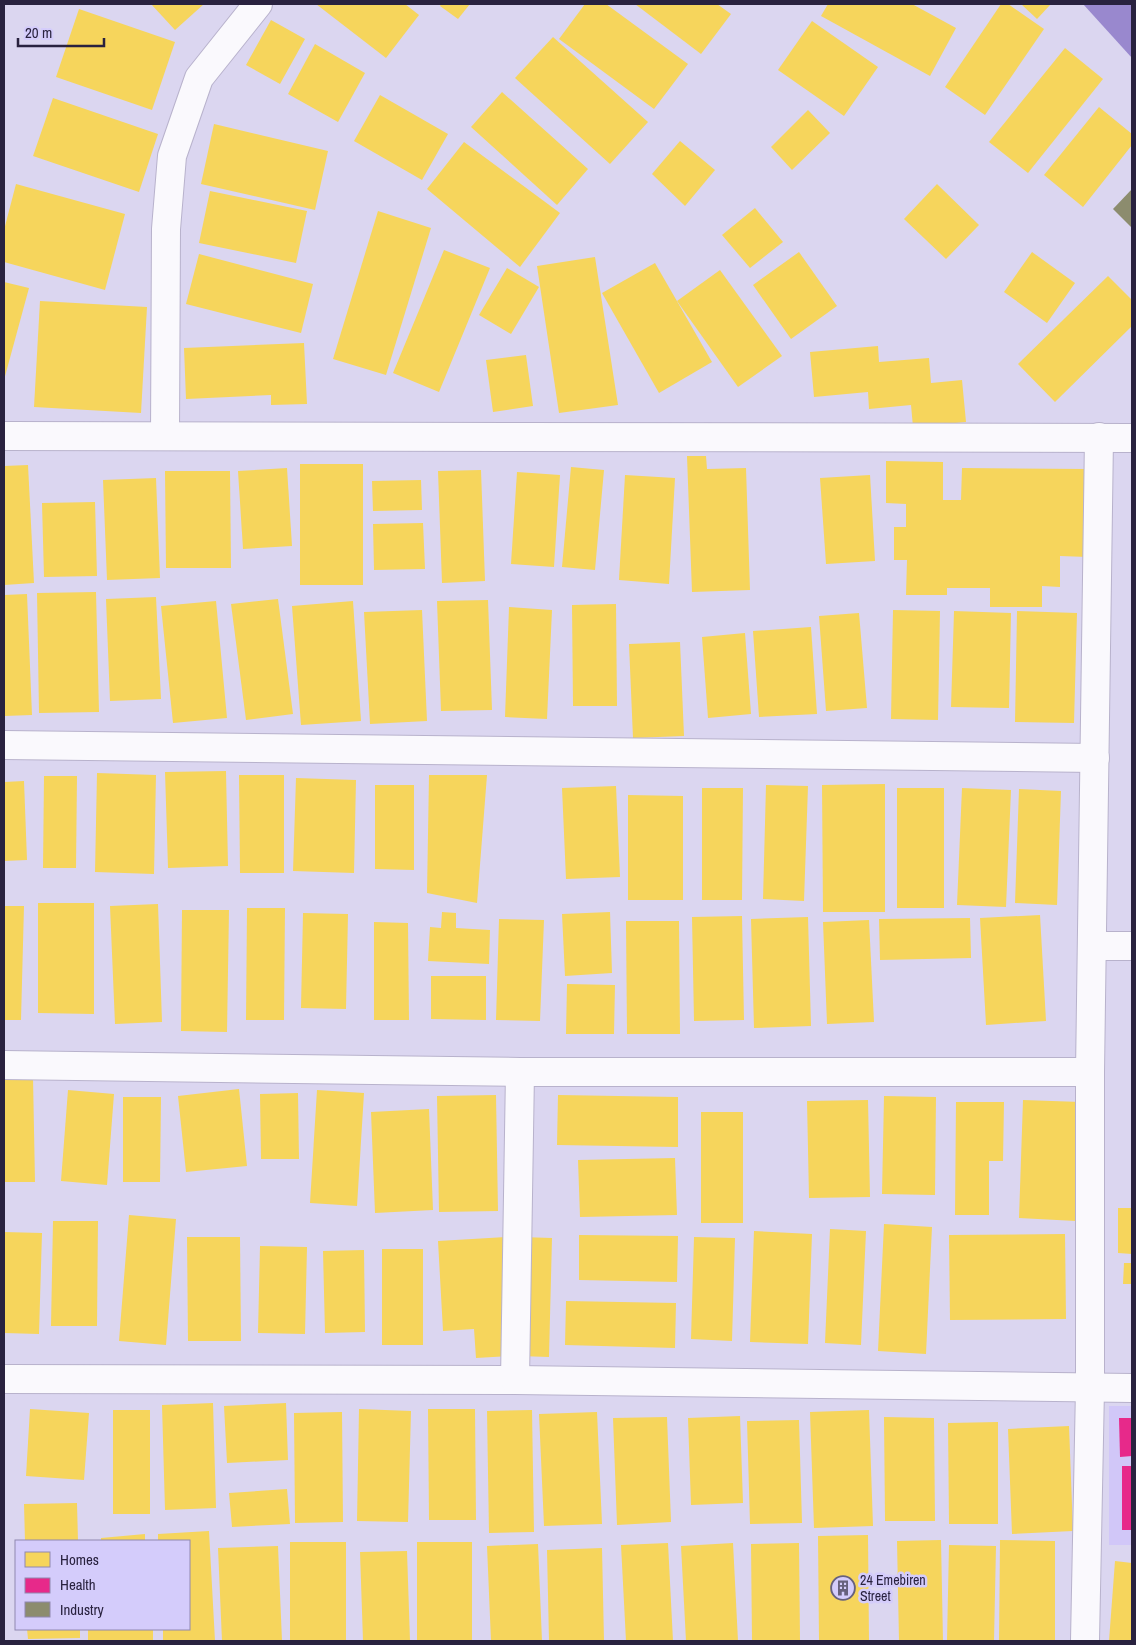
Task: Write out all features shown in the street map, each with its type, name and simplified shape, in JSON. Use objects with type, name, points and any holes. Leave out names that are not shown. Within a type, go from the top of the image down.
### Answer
[{"type":"street","points":[[165,435],[166,229],[172,156],[199,78],[258,4]]},
{"type":"street","points":[[4,436],[1132,438]]},
{"type":"street","points":[[1085,1641],[1090,1388],[1090,1072],[1099,437]]},
{"type":"street","points":[[4,745],[1094,758]]},
{"type":"street","points":[[1092,946],[1132,946]]},
{"type":"street","points":[[4,1066],[520,1072],[1090,1072]]},
{"type":"street","points":[[515,1380],[520,1072]]},
{"type":"street","points":[[4,1379],[515,1380],[1132,1388]]},
{"type":"shaded area","points":[[1083,4],[1132,4],[1132,58]]},
{"type":"shaded area","points":[[1109,1406],[1132,1406],[1132,1545],[1109,1545]]},
{"type":"building: Homes","points":[[151,4],[204,4],[175,30]]},
{"type":"building: Homes","points":[[316,4],[405,4],[419,15],[386,58]]},
{"type":"building: Homes","points":[[441,4],[470,4],[458,19],[440,6]]},
{"type":"building: Homes","points":[[585,4],[606,4],[688,64],[654,109],[559,39]]},
{"type":"building: Homes","points":[[635,4],[717,4],[731,14],[701,54]]},
{"type":"building: Homes","points":[[828,4],[912,4],[956,28],[930,76],[821,16]]},
{"type":"building: Homes","points":[[1001,4],[1008,4],[1044,29],[985,115],[945,87]]},
{"type":"building: Homes","points":[[1021,4],[1051,4],[1037,19]]},
{"type":"building: Homes","points":[[79,9],[175,42],[152,110],[56,77]]},
{"type":"building: Homes","points":[[271,20],[305,39],[280,84],[246,65]]},
{"type":"building: Homes","points":[[812,21],[878,67],[844,116],[778,70]]},
{"type":"building: Homes","points":[[553,37],[648,122],[610,164],[515,78]]},
{"type":"building: Homes","points":[[315,44],[365,73],[338,122],[288,94]]},
{"type":"building: Homes","points":[[1065,48],[1103,79],[1028,173],[989,142]]},
{"type":"building: Homes","points":[[502,92],[588,169],[557,205],[471,127]]},
{"type":"building: Homes","points":[[380,95],[448,134],[422,180],[354,141]]},
{"type":"building: Homes","points":[[53,98],[158,134],[139,192],[33,156]]},
{"type":"building: Homes","points":[[1099,107],[1132,134],[1132,145],[1083,207],[1044,175]]},
{"type":"building: Homes","points":[[808,110],[830,133],[792,170],[771,147]]},
{"type":"building: Homes","points":[[214,124],[328,151],[315,210],[201,184]]},
{"type":"building: Homes","points":[[680,141],[715,170],[685,206],[652,174]]},
{"type":"building: Homes","points":[[464,142],[560,213],[520,267],[427,189]]},
{"type":"building: Homes","points":[[16,184],[125,214],[105,290],[4,262],[4,230]]},
{"type":"building: Homes","points":[[937,184],[979,225],[946,259],[904,219]]},
{"type":"building: Homes","points":[[210,191],[307,211],[296,263],[199,243]]},
{"type":"building: Homes","points":[[755,208],[783,242],[750,268],[722,235]]},
{"type":"building: Homes","points":[[378,211],[431,228],[386,375],[333,359]]},
{"type":"building: Homes","points":[[444,250],[490,268],[439,392],[393,373]]},
{"type":"building: Homes","points":[[799,252],[837,306],[791,339],[753,285]]},
{"type":"building: Homes","points":[[1032,252],[1075,283],[1047,323],[1004,292]]},
{"type":"building: Homes","points":[[199,254],[313,284],[301,333],[186,304]]},
{"type":"building: Homes","points":[[595,257],[618,405],[559,413],[537,266]]},
{"type":"building: Homes","points":[[655,263],[712,362],[659,393],[602,293]]},
{"type":"building: Homes","points":[[507,268],[539,287],[511,334],[479,315]]},
{"type":"building: Homes","points":[[720,270],[782,356],[738,387],[677,301]]},
{"type":"building: Homes","points":[[1108,276],[1132,300],[1132,326],[1055,402],[1018,364]]},
{"type":"building: Homes","points":[[4,282],[29,288],[4,380]]},
{"type":"building: Homes","points":[[40,301],[147,307],[141,413],[34,407]]},
{"type":"building: Homes","points":[[304,343],[307,404],[271,405],[271,395],[186,399],[184,348]]},
{"type":"building: Homes","points":[[878,346],[879,362],[929,358],[931,383],[962,380],[966,422],[913,427],[911,405],[869,409],[868,392],[814,397],[810,352]]},
{"type":"building: Homes","points":[[526,355],[533,406],[493,412],[486,360]]},
{"type":"building: Homes","points":[[687,456],[706,456],[707,469],[746,468],[750,590],[692,592]]},
{"type":"building: Homes","points":[[886,461],[943,462],[943,500],[961,500],[962,468],[1087,469],[1088,557],[1060,556],[1060,587],[1042,586],[1042,607],[990,607],[990,588],[947,588],[947,595],[906,595],[907,560],[894,560],[894,527],[906,527],[906,504],[886,503]]},
{"type":"building: Homes","points":[[300,464],[363,464],[363,585],[300,585]]},
{"type":"building: Homes","points":[[28,465],[34,583],[4,585],[4,466]]},
{"type":"building: Homes","points":[[571,467],[604,470],[595,570],[562,567]]},
{"type":"building: Homes","points":[[287,468],[292,546],[243,549],[238,471]]},
{"type":"building: Homes","points":[[481,470],[485,581],[442,583],[438,471]]},
{"type":"building: Homes","points":[[165,471],[230,471],[231,568],[166,568]]},
{"type":"building: Homes","points":[[517,472],[560,475],[554,567],[511,564]]},
{"type":"building: Homes","points":[[625,475],[675,478],[669,584],[619,580]]},
{"type":"building: Homes","points":[[870,475],[875,561],[826,564],[820,478]]},
{"type":"building: Homes","points":[[156,478],[160,578],[107,580],[103,480]]},
{"type":"building: Homes","points":[[421,480],[422,510],[373,511],[372,481]]},
{"type":"building: Homes","points":[[95,502],[97,576],[44,577],[42,503]]},
{"type":"building: Homes","points":[[423,523],[425,569],[374,570],[373,524]]},
{"type":"building: Homes","points":[[96,592],[99,712],[39,713],[37,593]]},
{"type":"building: Homes","points":[[27,594],[32,715],[4,716],[4,595]]},
{"type":"building: Homes","points":[[156,597],[161,699],[110,701],[106,599]]},
{"type":"building: Homes","points":[[278,599],[293,714],[246,720],[231,604]]},
{"type":"building: Homes","points":[[488,600],[492,710],[441,711],[437,601]]},
{"type":"building: Homes","points":[[216,601],[227,718],[173,723],[161,606]]},
{"type":"building: Homes","points":[[353,601],[361,721],[301,725],[292,606]]},
{"type":"building: Homes","points":[[616,604],[617,706],[573,706],[572,605]]},
{"type":"building: Homes","points":[[509,607],[552,610],[547,719],[505,717]]},
{"type":"building: Homes","points":[[422,610],[427,721],[370,724],[364,612]]},
{"type":"building: Homes","points":[[893,610],[940,611],[938,720],[891,719]]},
{"type":"building: Homes","points":[[954,611],[1011,613],[1009,708],[951,707]]},
{"type":"building: Homes","points":[[1017,611],[1077,613],[1074,723],[1015,722]]},
{"type":"building: Homes","points":[[859,613],[867,708],[826,711],[819,616]]},
{"type":"building: Homes","points":[[811,627],[817,714],[759,717],[753,631]]},
{"type":"building: Homes","points":[[745,633],[751,714],[708,718],[702,637]]},
{"type":"building: Homes","points":[[680,642],[684,736],[633,738],[629,644]]},
{"type":"building: Homes","points":[[226,771],[228,866],[168,868],[165,772]]},
{"type":"building: Homes","points":[[97,773],[156,775],[154,874],[95,872]]},
{"type":"building: Homes","points":[[239,775],[284,775],[284,873],[240,873]]},
{"type":"building: Homes","points":[[429,775],[487,775],[477,903],[427,893]]},
{"type":"building: Homes","points":[[44,776],[77,776],[76,868],[43,868]]},
{"type":"building: Homes","points":[[296,778],[356,780],[354,873],[293,871]]},
{"type":"building: Homes","points":[[24,781],[27,860],[4,861],[4,782]]},
{"type":"building: Homes","points":[[885,784],[885,912],[823,912],[822,785]]},
{"type":"building: Homes","points":[[375,785],[414,785],[414,870],[375,869]]},
{"type":"building: Homes","points":[[766,785],[808,786],[804,901],[763,899]]},
{"type":"building: Homes","points":[[616,786],[620,877],[566,879],[562,788]]},
{"type":"building: Homes","points":[[702,788],[743,788],[742,900],[702,900]]},
{"type":"building: Homes","points":[[897,788],[944,788],[944,908],[897,908]]},
{"type":"building: Homes","points":[[962,788],[1011,790],[1006,907],[957,905]]},
{"type":"building: Homes","points":[[1019,789],[1061,791],[1057,905],[1015,903]]},
{"type":"building: Homes","points":[[628,795],[683,796],[683,900],[628,900]]},
{"type":"building: Homes","points":[[38,903],[94,903],[94,1014],[38,1013]]},
{"type":"building: Homes","points":[[158,904],[162,1022],[115,1024],[110,906]]},
{"type":"building: Homes","points":[[4,906],[24,906],[21,1020],[4,1020]]},
{"type":"building: Homes","points":[[247,908],[285,908],[284,1020],[246,1020]]},
{"type":"building: Homes","points":[[182,910],[229,910],[227,1032],[181,1031]]},
{"type":"building: Homes","points":[[442,912],[456,913],[456,928],[490,930],[489,964],[428,961],[430,927],[441,928]]},
{"type":"building: Homes","points":[[610,912],[612,973],[565,976],[562,914]]},
{"type":"building: Homes","points":[[303,913],[348,914],[346,1009],[301,1008]]},
{"type":"building: Homes","points":[[1040,915],[1046,1021],[986,1025],[980,918]]},
{"type":"building: Homes","points":[[742,916],[744,1020],[694,1021],[692,917]]},
{"type":"building: Homes","points":[[808,917],[811,1026],[754,1028],[751,919]]},
{"type":"building: Homes","points":[[970,918],[971,958],[880,960],[879,919]]},
{"type":"building: Homes","points":[[499,919],[544,920],[540,1021],[496,1020]]},
{"type":"building: Homes","points":[[869,920],[874,1022],[827,1024],[823,922]]},
{"type":"building: Homes","points":[[626,921],[679,921],[680,1034],[627,1034]]},
{"type":"building: Homes","points":[[374,922],[408,923],[409,1020],[374,1020]]},
{"type":"building: Homes","points":[[431,976],[486,976],[486,1020],[431,1019]]},
{"type":"building: Homes","points":[[567,984],[615,985],[614,1034],[566,1034]]},
{"type":"building: Homes","points":[[4,1077],[33,1077],[35,1182],[4,1182]]},
{"type":"building: Homes","points":[[239,1089],[247,1166],[186,1172],[178,1096]]},
{"type":"building: Homes","points":[[68,1090],[114,1094],[107,1185],[61,1181]]},
{"type":"building: Homes","points":[[317,1090],[364,1093],[357,1206],[310,1203]]},
{"type":"building: Homes","points":[[298,1093],[299,1159],[261,1159],[260,1094]]},
{"type":"building: Homes","points":[[496,1095],[498,1211],[439,1212],[437,1096]]},
{"type":"building: Homes","points":[[558,1095],[678,1097],[678,1147],[557,1145]]},
{"type":"building: Homes","points":[[884,1096],[936,1097],[935,1195],[882,1194]]},
{"type":"building: Homes","points":[[123,1097],[161,1097],[160,1182],[123,1182]]},
{"type":"building: Homes","points":[[868,1100],[870,1197],[809,1198],[807,1101]]},
{"type":"building: Homes","points":[[1023,1100],[1081,1102],[1076,1221],[1019,1218]]},
{"type":"building: Homes","points":[[956,1102],[1004,1102],[1003,1161],[989,1161],[989,1215],[955,1215]]},
{"type":"building: Homes","points":[[429,1109],[433,1210],[375,1213],[371,1112]]},
{"type":"building: Homes","points":[[701,1112],[743,1112],[743,1223],[701,1223]]},
{"type":"building: Homes","points":[[675,1158],[677,1215],[580,1217],[578,1160]]},
{"type":"building: Homes","points":[[1118,1208],[1132,1208],[1132,1254],[1118,1253]]},
{"type":"building: Homes","points":[[129,1215],[176,1219],[166,1345],[119,1341]]},
{"type":"building: Homes","points":[[53,1221],[98,1221],[97,1326],[51,1326]]},
{"type":"building: Homes","points":[[884,1224],[932,1227],[926,1354],[878,1351]]},
{"type":"building: Homes","points":[[830,1229],[866,1231],[861,1345],[825,1343]]},
{"type":"building: Homes","points":[[754,1231],[812,1234],[808,1344],[750,1342]]},
{"type":"building: Homes","points":[[4,1232],[42,1233],[39,1334],[4,1333]]},
{"type":"building: Homes","points":[[1065,1234],[1066,1319],[950,1320],[949,1235]]},
{"type":"building: Homes","points":[[579,1235],[678,1236],[677,1282],[579,1280]]},
{"type":"building: Homes","points":[[187,1237],[240,1237],[241,1341],[188,1341]]},
{"type":"building: Homes","points":[[506,1237],[512,1356],[476,1358],[474,1329],[443,1331],[438,1241]]},
{"type":"building: Homes","points":[[521,1237],[552,1238],[549,1357],[519,1356]]},
{"type":"building: Homes","points":[[694,1237],[735,1238],[732,1341],[691,1339]]},
{"type":"building: Homes","points":[[260,1246],[307,1247],[305,1334],[258,1333]]},
{"type":"building: Homes","points":[[382,1249],[423,1249],[423,1345],[382,1345]]},
{"type":"building: Homes","points":[[364,1250],[365,1332],[325,1333],[323,1251]]},
{"type":"building: Homes","points":[[1124,1263],[1132,1263],[1132,1284],[1123,1284]]},
{"type":"building: Homes","points":[[566,1301],[676,1303],[675,1348],[565,1345]]},
{"type":"building: Homes","points":[[213,1403],[216,1508],[165,1510],[162,1405]]},
{"type":"building: Homes","points":[[286,1403],[288,1460],[227,1463],[224,1406]]},
{"type":"building: Homes","points":[[30,1409],[89,1413],[84,1480],[26,1476]]},
{"type":"building: Homes","points":[[359,1409],[411,1411],[408,1522],[357,1521]]},
{"type":"building: Homes","points":[[428,1409],[475,1409],[476,1520],[429,1520]]},
{"type":"building: Homes","points":[[113,1410],[150,1410],[150,1514],[113,1514]]},
{"type":"building: Homes","points":[[532,1410],[534,1532],[489,1533],[487,1411]]},
{"type":"building: Homes","points":[[869,1410],[873,1526],[814,1528],[810,1412]]},
{"type":"building: Homes","points":[[342,1412],[343,1522],[295,1523],[294,1413]]},
{"type":"building: Homes","points":[[597,1412],[602,1524],[544,1526],[539,1414]]},
{"type":"building: Homes","points":[[740,1416],[743,1503],[691,1505],[688,1418]]},
{"type":"building: Homes","points":[[667,1417],[671,1522],[617,1525],[613,1418]]},
{"type":"building: Homes","points":[[884,1417],[934,1418],[935,1521],[885,1521]]},
{"type":"building: Homes","points":[[799,1420],[802,1523],[750,1524],[747,1421]]},
{"type":"building: Homes","points":[[998,1422],[998,1524],[949,1524],[948,1423]]},
{"type":"building: Homes","points":[[1069,1426],[1073,1531],[1012,1534],[1008,1429]]},
{"type":"building: Homes","points":[[287,1489],[290,1524],[232,1527],[229,1493]]},
{"type":"building: Homes","points":[[77,1503],[78,1540],[25,1540],[24,1504]]},
{"type":"building: Homes","points":[[209,1531],[215,1641],[163,1641],[163,1630],[190,1630],[190,1540],[158,1540],[158,1534]]},
{"type":"building: Homes","points":[[145,1534],[145,1540],[101,1540],[101,1538]]},
{"type":"building: Homes","name":"24 Emebiren Street","points":[[868,1535],[869,1641],[819,1641],[818,1536]]},
{"type":"building: Homes","points":[[941,1540],[943,1641],[899,1641],[897,1541]]},
{"type":"building: Homes","points":[[1000,1540],[1055,1541],[1055,1641],[999,1641]]},
{"type":"building: Homes","points":[[290,1542],[346,1542],[346,1641],[290,1641]]},
{"type":"building: Homes","points":[[417,1542],[472,1542],[472,1641],[417,1641]]},
{"type":"building: Homes","points":[[668,1543],[673,1641],[626,1641],[621,1545]]},
{"type":"building: Homes","points":[[733,1543],[738,1641],[686,1641],[681,1546]]},
{"type":"building: Homes","points":[[799,1543],[800,1641],[752,1641],[751,1544]]},
{"type":"building: Homes","points":[[538,1544],[542,1641],[491,1641],[487,1546]]},
{"type":"building: Homes","points":[[949,1545],[996,1546],[994,1641],[947,1641]]},
{"type":"building: Homes","points":[[278,1546],[282,1641],[222,1641],[218,1548]]},
{"type":"building: Homes","points":[[602,1548],[604,1641],[549,1641],[547,1550]]},
{"type":"building: Homes","points":[[407,1551],[410,1641],[363,1641],[360,1552]]},
{"type":"building: Homes","points":[[1115,1561],[1132,1563],[1132,1641],[1109,1641]]},
{"type":"building: Homes","points":[[27,1630],[80,1630],[80,1638],[28,1639]]},
{"type":"building: Homes","points":[[88,1630],[153,1630],[153,1641],[88,1641]]},
{"type":"building: Health","points":[[1119,1418],[1132,1418],[1132,1456],[1120,1457]]},
{"type":"building: Health","points":[[1122,1466],[1132,1466],[1132,1530],[1122,1530]]},
{"type":"building: Industry","points":[[1132,189],[1132,228],[1113,209]]},
{"type":"place","name":"24 Emebiren Street","points":[[843,1588]]}]
